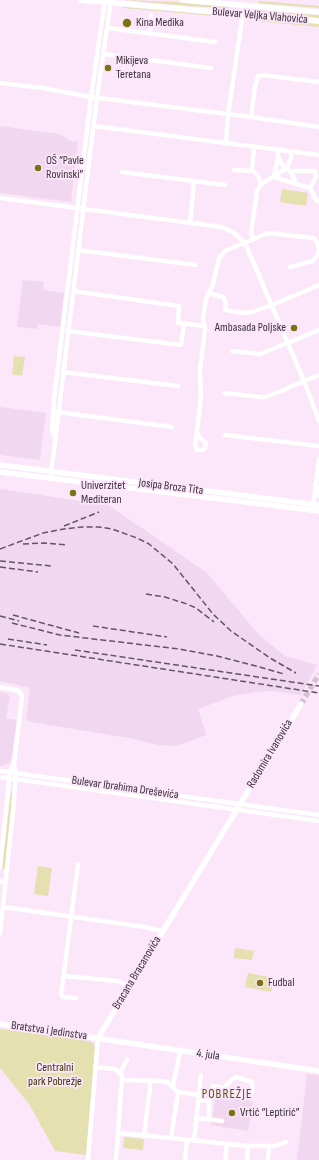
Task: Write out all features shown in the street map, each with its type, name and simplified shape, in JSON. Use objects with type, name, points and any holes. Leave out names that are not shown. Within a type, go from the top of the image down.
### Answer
[{"type":"main road","name":"Bulevar Veljka Vlahovića","points":[[81,0],[108,1],[319,21]]},
{"type":"main road","name":"Bulevar Veljka Vlahovića","points":[[182,0],[319,12]]},
{"type":"main road","name":"Josipa Broza Tita","points":[[0,465],[51,471],[186,492]]},
{"type":"main road","name":"Josipa Broza Tita","points":[[0,472],[316,508]]},
{"type":"main road","points":[[316,485],[319,495]]},
{"type":"main road","name":"Radomira Ivanovića","points":[[238,807],[301,704]]},
{"type":"main road","name":"Bracana Bracanovića","points":[[98,1038],[238,807]]},
{"type":"main road","name":"Bratstva i Jedinstva","points":[[0,1024],[98,1038]]},
{"type":"main road","name":"4. jula","points":[[98,1038],[319,1071]]},
{"type":"street","points":[[56,412],[63,372],[97,97],[108,28],[108,1]]},
{"type":"street","points":[[50,478],[77,208],[91,97],[108,1]]},
{"type":"street","points":[[226,143],[228,114],[244,6]]},
{"type":"street","points":[[150,34],[151,15]]},
{"type":"street","points":[[108,28],[215,42]]},
{"type":"street","points":[[104,54],[211,68]]},
{"type":"street","points":[[251,117],[258,76],[263,75],[319,82]]},
{"type":"street","points":[[0,83],[43,88],[91,97],[319,127]]},
{"type":"street","points":[[94,126],[319,155]]},
{"type":"street","points":[[254,146],[252,170],[258,176],[261,184]]},
{"type":"street","points":[[274,177],[278,149]]},
{"type":"street","points":[[288,169],[291,151]]},
{"type":"street","points":[[278,156],[281,163],[288,169],[296,184]]},
{"type":"street","points":[[253,239],[251,232],[257,191],[261,184],[288,169],[315,171],[316,177],[310,188]]},
{"type":"street","points":[[234,170],[252,170]]},
{"type":"street","points":[[122,172],[224,185]]},
{"type":"street","points":[[274,177],[310,188],[316,200],[319,201]]},
{"type":"street","points":[[190,224],[194,181]]},
{"type":"street","points":[[0,198],[222,227],[235,233],[244,243],[272,305],[319,421]]},
{"type":"street","points":[[235,233],[235,246]]},
{"type":"street","points":[[197,431],[201,398],[200,369],[205,326],[203,318],[208,293],[213,284],[218,258],[225,251],[235,246],[271,233],[314,238],[318,244],[318,255],[313,261],[290,267]]},
{"type":"street","points":[[78,250],[196,265]]},
{"type":"street","points":[[208,293],[223,297],[226,303],[225,310],[248,313],[272,305],[319,285]]},
{"type":"street","points":[[73,291],[179,306],[178,323],[205,326]]},
{"type":"street","points":[[68,331],[181,345],[184,324]]},
{"type":"street","points":[[232,351],[260,354],[319,330]]},
{"type":"street","points":[[63,372],[178,386]]},
{"type":"street","points":[[224,393],[263,397],[319,375]]},
{"type":"street","points":[[56,412],[172,427]]},
{"type":"street","points":[[225,435],[319,446]]},
{"type":"street","points":[[316,508],[316,485],[319,459]]},
{"type":"street","points":[[0,687],[19,691],[22,696],[14,764],[16,779],[0,934]]},
{"type":"street","points":[[0,867],[9,778],[14,764]]},
{"type":"street","name":"Bulevar Ibrahima Dreševića","points":[[0,771],[238,807]]},
{"type":"street","name":"Bulevar Ibrahima Dreševića","points":[[0,777],[238,807]]},
{"type":"street","points":[[238,807],[319,815]]},
{"type":"street","points":[[238,807],[319,821]]},
{"type":"street","points":[[76,998],[62,996],[70,918],[78,864]]},
{"type":"street","points":[[0,881],[6,882]]},
{"type":"street","points":[[3,907],[70,918],[146,927],[162,931]]},
{"type":"street","points":[[64,976],[117,981],[130,986]]},
{"type":"street","name":"Bracana Bracanovića","points":[[88,1160],[98,1038]]},
{"type":"street","points":[[173,1086],[180,1051]]},
{"type":"street","points":[[120,1073],[128,1060]]},
{"type":"street","points":[[95,1067],[114,1069],[120,1073],[122,1080],[116,1160]]},
{"type":"street","points":[[194,1140],[201,1075]]},
{"type":"street","points":[[207,1119],[209,1117],[209,1101],[212,1087],[224,1088],[228,1092],[249,1095],[252,1092],[252,1082],[236,1077],[224,1088]]},
{"type":"street","points":[[122,1080],[150,1080],[167,1082],[178,1092],[209,1101]]},
{"type":"street","points":[[144,1136],[150,1080]]},
{"type":"street","points":[[171,1138],[178,1092]]},
{"type":"street","points":[[196,1118],[222,1121]]},
{"type":"street","points":[[118,1133],[248,1146],[269,1147],[286,1142]]},
{"type":"street","points":[[185,1160],[187,1140]]},
{"type":"street","points":[[225,1160],[227,1144]]},
{"type":"street","points":[[247,1160],[248,1146]]},
{"type":"street","points":[[268,1160],[269,1147]]},
{"type":"shaded area","name":"OŠ “Pavle Rovinski”","points":[[0,126],[60,134],[70,141],[78,142],[71,202],[0,193]]},
{"type":"shaded area","points":[[23,280],[44,282],[43,290],[64,293],[60,327],[38,324],[37,329],[17,327]]},
{"type":"shaded area","points":[[0,407],[46,413],[40,460],[0,455]]},
{"type":"shaded area","points":[[0,489],[108,505],[206,572],[260,636],[285,656],[317,665],[301,695],[272,691],[254,692],[233,696],[198,709],[206,735],[177,746],[159,745],[129,738],[26,720],[30,688],[0,681]]},
{"type":"shaded area","points":[[0,692],[10,696],[6,718],[17,720],[11,761],[0,766]]},
{"type":"shaded area","points":[[307,1074],[319,1075],[319,1160],[297,1160]]},
{"type":"shaded area","name":"Vrtić “Leptirić”","points":[[216,1095],[253,1101],[248,1131],[211,1125]]},
{"type":"green space","points":[[125,0],[175,2],[228,8],[189,6]]},
{"type":"green space","points":[[259,1],[319,6],[319,8],[258,3]]},
{"type":"green space","points":[[123,8],[226,16],[226,17]]},
{"type":"green space","points":[[256,12],[319,15],[319,18]]},
{"type":"green space","points":[[257,19],[319,24],[319,27],[257,21]]},
{"type":"green space","points":[[282,189],[308,193],[306,206],[280,202]]},
{"type":"green space","points":[[14,356],[25,357],[22,376],[12,374]]},
{"type":"green space","points":[[11,792],[12,807],[5,869],[2,868]]},
{"type":"green space","points":[[38,866],[52,868],[48,896],[34,894]]},
{"type":"green space","points":[[235,948],[254,951],[252,960],[234,958]]},
{"type":"green space","name":"Fudbal","points":[[248,973],[274,978],[271,992],[245,987]]},
{"type":"green space","name":"Centralni park Pobrežje","points":[[0,1029],[90,1041],[94,1044],[95,1049],[86,1155],[55,1151],[29,1104],[0,1068]]},
{"type":"green space","points":[[124,1137],[144,1139],[143,1150],[123,1148]]},
{"type":"tunnel","points":[[301,704],[319,674]]},
{"type":"railway","points":[[64,526],[99,512]]},
{"type":"railway","points":[[0,549],[43,533],[82,527],[112,529],[137,538],[149,544],[173,564],[213,614],[231,631],[270,658],[296,673]]},
{"type":"railway","points":[[23,544],[44,543],[67,545]]},
{"type":"railway","points":[[0,561],[52,566]]},
{"type":"railway","points":[[0,567],[38,572]]},
{"type":"railway","points":[[146,594],[165,597],[187,604],[196,608],[214,622]]},
{"type":"railway","points":[[13,615],[79,633]]},
{"type":"railway","points":[[0,616],[19,621]]},
{"type":"railway","points":[[12,623],[60,635],[179,649],[217,656],[284,674]]},
{"type":"railway","points":[[93,626],[167,637]]},
{"type":"railway","points":[[8,639],[47,645]]},
{"type":"railway","points":[[0,644],[319,693]]},
{"type":"railway","points":[[75,650],[319,686]]},
{"type":"place","name":"Kina Medika","points":[[127,23]]},
{"type":"place","name":"Mikijeva Teretana","points":[[108,68]]},
{"type":"place","name":"OŠ “Pavle Rovinski”","points":[[38,168]]},
{"type":"place","name":"Ambasada Poljske","points":[[294,328]]},
{"type":"place","name":"Univerzitet Mediteran","points":[[73,493]]},
{"type":"place","name":"Fudbal","points":[[260,983]]},
{"type":"place","name":"Vrtić “Leptirić”","points":[[232,1113]]},
{"type":"district","name":"POBREŽJE","points":[[227,1095]]}]
